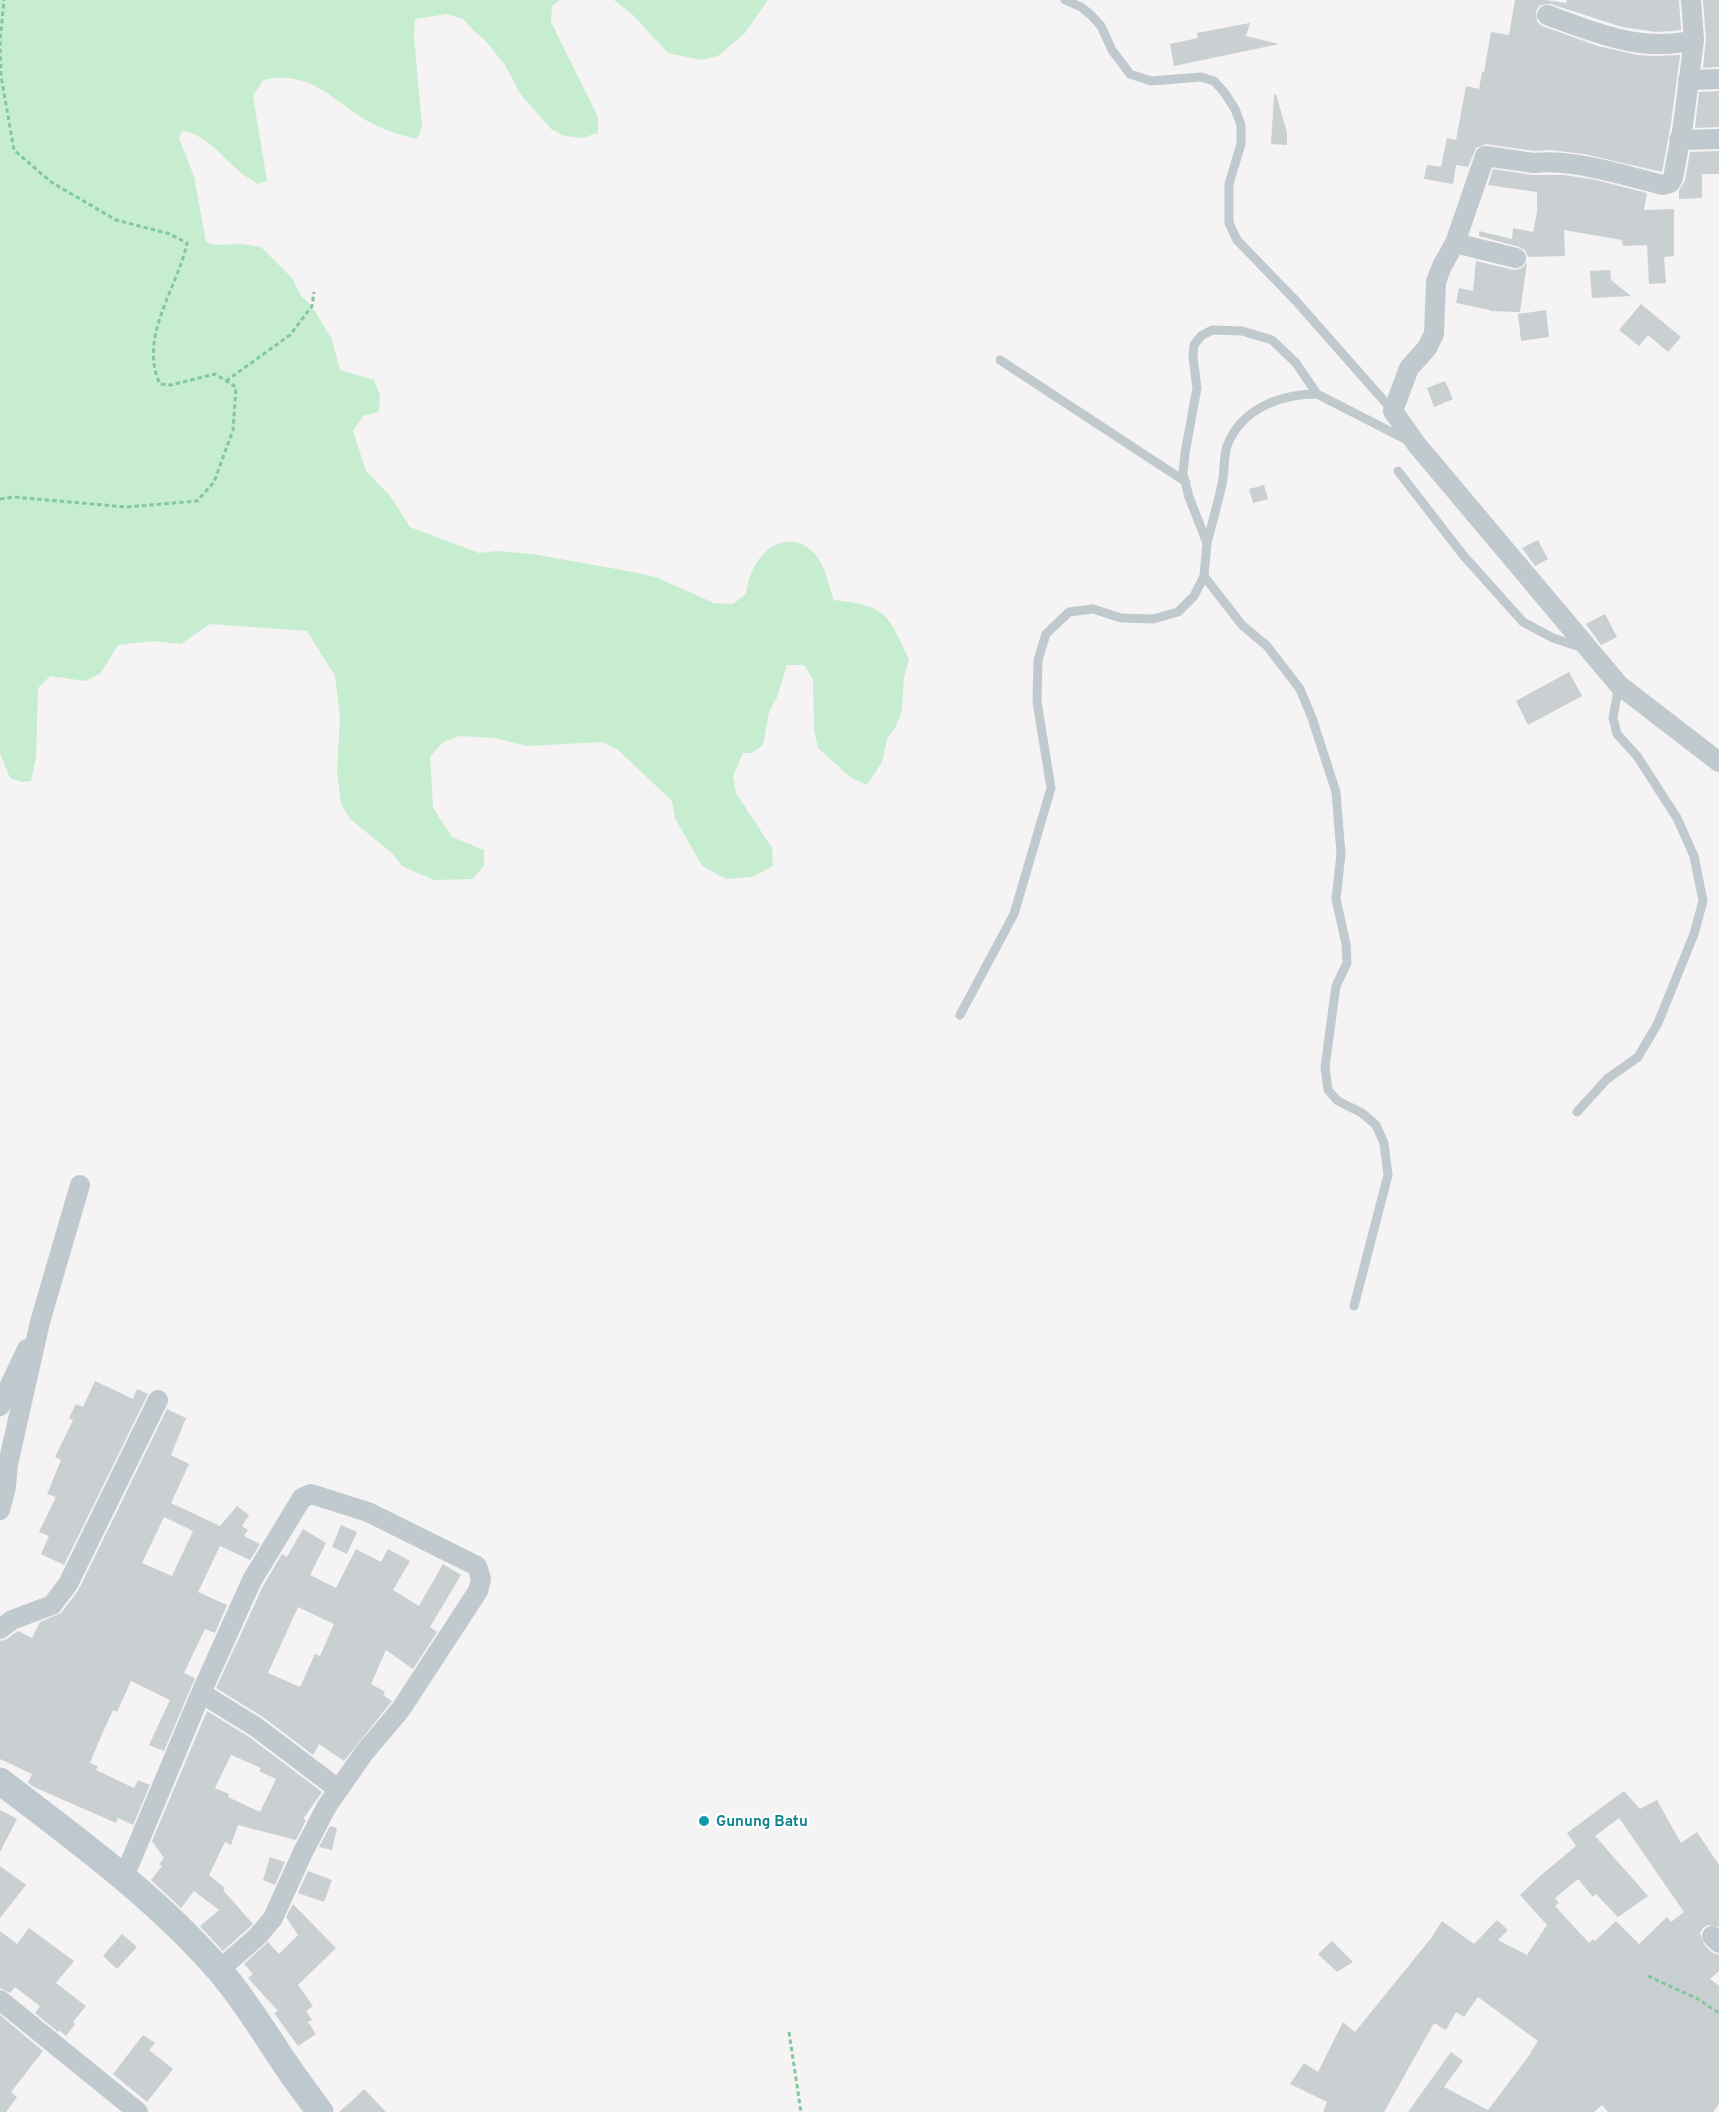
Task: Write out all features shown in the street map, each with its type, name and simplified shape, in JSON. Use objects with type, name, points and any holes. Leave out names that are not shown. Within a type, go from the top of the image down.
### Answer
[{"type":"main road","points":[[0,1781],[124,1877],[175,1924],[244,2000],[320,2112]]},
{"type":"street","points":[[1691,0],[1695,40],[1673,178],[1670,183],[1663,185],[1578,165],[1541,161],[1534,163],[1485,156],[1455,243],[1436,282],[1434,334],[1426,348],[1408,368],[1393,411],[1416,445],[1619,685],[1719,762]]},
{"type":"street","points":[[1547,15],[1631,43],[1675,45],[1695,40]]},
{"type":"street","points":[[1689,81],[1719,79]]},
{"type":"street","points":[[1679,140],[1719,139]]},
{"type":"street","points":[[1455,243],[1516,258]]},
{"type":"street","points":[[0,1510],[40,1322],[80,1185]]},
{"type":"street","points":[[0,1406],[40,1322]]},
{"type":"street","points":[[0,1629],[12,1620],[52,1605],[68,1584],[158,1400]]},
{"type":"street","points":[[124,1877],[252,1580],[302,1498],[311,1494],[368,1512],[477,1566],[481,1579],[478,1591],[401,1709],[338,1788],[309,1839],[273,1918],[258,1936],[219,1970]]},
{"type":"street","points":[[201,1694],[256,1727],[338,1788]]},
{"type":"street","points":[[0,2000],[138,2112]]},
{"type":"lane","points":[[1065,0],[1081,7],[1101,26],[1112,50],[1130,74],[1151,81],[1201,77],[1214,81],[1224,92],[1241,125],[1241,144],[1229,184],[1228,224],[1237,240],[1296,300],[1393,411]]},
{"type":"lane","points":[[1207,543],[1189,497],[1183,474],[1197,388],[1193,357],[1194,345],[1201,336],[1212,330],[1242,331],[1272,340],[1296,363],[1317,394]]},
{"type":"lane","points":[[1000,360],[1186,482]]},
{"type":"lane","points":[[960,1015],[1014,914],[1051,788],[1037,702],[1038,660],[1046,634],[1069,612],[1093,609],[1121,618],[1153,619],[1178,612],[1194,596],[1204,576],[1207,543],[1223,482],[1227,447],[1245,416],[1274,401],[1296,394],[1317,394],[1416,445]]},
{"type":"lane","points":[[1398,471],[1462,555],[1523,622],[1553,638],[1590,651]]},
{"type":"lane","points":[[1204,576],[1242,625],[1267,646],[1300,688],[1336,792],[1341,854],[1336,899],[1346,944],[1347,963],[1336,986],[1325,1067],[1328,1090],[1338,1101],[1362,1113],[1376,1125],[1384,1143],[1388,1175],[1354,1306]]},
{"type":"lane","points":[[1576,1112],[1607,1079],[1638,1057],[1662,1012],[1694,934],[1703,901],[1694,855],[1677,818],[1637,756],[1617,735],[1613,718],[1619,685]]},
{"type":"path","points":[[0,499],[14,498],[126,507],[197,501],[214,482],[233,430],[236,387],[215,374],[171,385],[160,384],[154,371],[152,355],[165,301],[183,264],[187,243],[170,234],[116,220],[51,182],[14,150],[1,76],[0,41],[4,0]]},
{"type":"path","points":[[225,381],[290,335],[312,306],[314,292]]},
{"type":"path","points":[[1648,1976],[1698,1999],[1719,2013]]},
{"type":"path","points":[[789,2032],[801,2112]]},
{"type":"green space","points":[[0,0],[560,0],[552,6],[551,22],[598,117],[598,133],[582,138],[565,136],[551,129],[521,95],[505,65],[484,39],[463,19],[447,14],[415,19],[414,37],[422,127],[417,139],[370,123],[329,94],[306,82],[279,78],[263,80],[253,96],[267,181],[258,184],[240,172],[206,141],[182,131],[179,139],[194,176],[206,242],[213,245],[242,244],[261,247],[292,278],[301,296],[312,306],[332,340],[340,370],[374,380],[380,395],[379,412],[363,416],[353,431],[366,471],[391,497],[410,527],[479,553],[497,551],[532,554],[639,573],[658,578],[714,603],[733,604],[746,594],[749,578],[755,566],[768,550],[776,545],[795,542],[814,553],[824,570],[834,600],[865,605],[883,614],[890,622],[909,659],[904,677],[902,711],[895,728],[887,739],[882,762],[867,785],[850,777],[818,748],[814,730],[813,679],[804,665],[787,665],[777,697],[769,712],[763,745],[752,753],[743,753],[733,776],[736,793],[772,848],[773,866],[752,877],[726,879],[702,866],[675,818],[672,801],[617,749],[602,742],[527,746],[495,738],[459,736],[442,743],[430,757],[433,808],[452,837],[484,850],[484,866],[472,879],[434,880],[402,866],[392,853],[350,819],[341,804],[337,770],[340,719],[335,676],[307,631],[210,624],[181,644],[154,641],[118,645],[100,674],[85,681],[50,676],[38,688],[36,757],[31,781],[22,782],[10,778],[0,753]]},
{"type":"green space","points":[[614,0],[768,0],[745,33],[718,56],[701,60],[668,53],[633,15]]},
{"type":"building","points":[[1515,0],[1566,3],[1567,0],[1679,0],[1681,30],[1673,31],[1656,32],[1622,27],[1551,4],[1540,5],[1536,11],[1537,22],[1542,26],[1598,46],[1637,55],[1680,55],[1662,172],[1584,154],[1550,150],[1535,151],[1486,144],[1476,148],[1468,167],[1456,165],[1453,184],[1424,179],[1427,165],[1441,167],[1447,138],[1456,140],[1466,86],[1479,89],[1491,32],[1509,35]]},
{"type":"building","points":[[1703,0],[1719,0],[1719,67],[1703,68],[1706,39]]},
{"type":"building","points":[[1250,23],[1246,36],[1279,44],[1174,66],[1170,44],[1198,38],[1197,33]]},
{"type":"building","points":[[1719,91],[1719,127],[1695,128],[1699,92]]},
{"type":"building","points":[[1276,94],[1287,133],[1287,145],[1271,144],[1274,95]]},
{"type":"building","points":[[1719,151],[1719,174],[1702,174],[1702,198],[1679,199],[1679,190],[1685,181],[1690,152]]},
{"type":"building","points":[[1493,169],[1532,175],[1564,175],[1596,180],[1647,193],[1644,210],[1674,209],[1674,256],[1664,257],[1666,283],[1649,284],[1647,245],[1623,246],[1622,240],[1564,230],[1565,256],[1528,257],[1525,250],[1519,247],[1479,236],[1479,231],[1512,239],[1513,228],[1533,232],[1537,212],[1537,192],[1488,185]]},
{"type":"building","points":[[1476,261],[1514,270],[1520,269],[1527,263],[1520,312],[1490,311],[1456,303],[1459,288],[1473,291]]},
{"type":"building","points":[[1610,270],[1611,280],[1631,296],[1592,298],[1590,271]]},
{"type":"building","points":[[1641,304],[1681,337],[1668,352],[1648,335],[1639,346],[1619,330]]},
{"type":"building","points":[[1546,310],[1549,337],[1521,341],[1518,314]]},
{"type":"building","points":[[1445,381],[1453,399],[1434,407],[1427,388]]},
{"type":"building","points":[[1264,485],[1268,499],[1253,503],[1249,489]]},
{"type":"building","points":[[1538,540],[1548,559],[1535,566],[1522,548]]},
{"type":"building","points":[[1605,614],[1617,637],[1601,645],[1586,624]]},
{"type":"building","points":[[1569,672],[1582,696],[1528,725],[1516,701]]},
{"type":"building","points":[[95,1381],[133,1399],[137,1389],[148,1394],[64,1565],[41,1554],[49,1536],[39,1532],[56,1497],[47,1494],[61,1460],[55,1457],[73,1420],[69,1418],[76,1404],[83,1407]]},
{"type":"building","points":[[167,1409],[186,1418],[171,1455],[189,1464],[171,1503],[220,1526],[237,1506],[249,1515],[242,1526],[248,1530],[244,1536],[260,1544],[250,1560],[220,1546],[198,1592],[227,1605],[215,1633],[205,1629],[184,1673],[195,1678],[164,1751],[149,1745],[170,1700],[131,1681],[117,1712],[113,1710],[90,1763],[98,1766],[96,1770],[134,1788],[138,1780],[150,1785],[133,1825],[118,1818],[116,1823],[34,1787],[28,1783],[32,1774],[0,1759],[0,1641],[18,1631],[32,1638],[40,1622],[61,1613],[78,1591]],"holes":[[[164,1517],[193,1531],[172,1576],[142,1563]]]},
{"type":"building","points":[[341,1525],[357,1532],[347,1554],[332,1547]]},
{"type":"building","points":[[303,1529],[326,1543],[310,1575],[336,1588],[356,1549],[381,1562],[388,1549],[410,1561],[393,1590],[419,1606],[443,1564],[461,1575],[430,1627],[437,1632],[413,1669],[386,1650],[371,1684],[385,1692],[383,1695],[392,1701],[344,1761],[319,1744],[313,1755],[263,1717],[216,1688],[263,1586],[282,1554],[287,1557]],"holes":[[[298,1607],[334,1624],[320,1656],[315,1654],[300,1687],[268,1673]]]},
{"type":"building","points":[[207,1711],[249,1737],[322,1792],[303,1819],[306,1820],[296,1840],[238,1825],[231,1845],[225,1842],[209,1875],[225,1888],[223,1890],[253,1924],[223,1951],[200,1926],[219,1910],[194,1891],[181,1908],[151,1880],[162,1866],[159,1864],[164,1858],[152,1841]],"holes":[[[231,1755],[261,1768],[259,1771],[276,1779],[260,1812],[228,1797],[229,1794],[215,1788]]]},
{"type":"building","points":[[1624,1791],[1640,1809],[1657,1800],[1681,1843],[1697,1832],[1719,1865],[1719,1927],[1708,1925],[1700,1933],[1704,1944],[1711,1952],[1719,1955],[1719,1971],[1710,1979],[1719,1986],[1719,2104],[1713,2112],[1608,2112],[1602,2105],[1594,2112],[1408,2112],[1451,2052],[1463,2061],[1444,2087],[1488,2110],[1531,2053],[1538,2041],[1478,1997],[1464,2017],[1456,2012],[1446,2030],[1434,2023],[1384,2112],[1323,2112],[1327,2102],[1290,2084],[1304,2063],[1318,2072],[1343,2022],[1355,2032],[1432,1937],[1442,1921],[1474,1944],[1497,1920],[1508,1930],[1498,1940],[1527,1955],[1547,1925],[1520,1895],[1576,1846],[1567,1833]],"holes":[[[1619,1818],[1684,1912],[1671,1922],[1667,1917],[1639,1944],[1616,1921],[1595,1941],[1593,1939],[1589,1943],[1555,1906],[1559,1903],[1555,1898],[1578,1879],[1593,1897],[1596,1894],[1618,1917],[1648,1896],[1595,1836]]]},
{"type":"building","points":[[0,1810],[17,1819],[0,1852]]},
{"type":"building","points":[[330,1826],[337,1828],[332,1850],[319,1847]]},
{"type":"building","points":[[270,1857],[285,1862],[275,1885],[263,1880]]},
{"type":"building","points":[[0,1866],[26,1885],[0,1918]]},
{"type":"building","points":[[308,1871],[332,1880],[324,1902],[298,1893]]},
{"type":"building","points":[[293,1904],[336,1948],[298,1985],[313,2006],[306,2011],[312,2020],[308,2022],[316,2034],[298,2046],[274,2013],[278,2011],[248,1978],[253,1974],[244,1964],[268,1942],[279,1954],[298,1935],[286,1917]]},
{"type":"building","points":[[29,1928],[74,1961],[56,1983],[86,2006],[73,2022],[75,2024],[66,2036],[35,2013],[40,2006],[15,1987],[10,1993],[0,1988],[0,1931],[17,1944]]},
{"type":"building","points":[[122,1934],[137,1947],[117,1969],[103,1956]]},
{"type":"building","points":[[1332,1941],[1353,1962],[1337,1972],[1318,1954]]},
{"type":"building","points":[[0,2015],[43,2051],[11,2092],[17,2097],[6,2112],[0,2112]]},
{"type":"building","points":[[143,2035],[155,2043],[149,2050],[173,2069],[147,2102],[113,2074]]},
{"type":"building","points":[[364,2089],[386,2112],[339,2112],[354,2099]]},
{"type":"place","name":"Gunung Batu","points":[[704,1821]]}]
